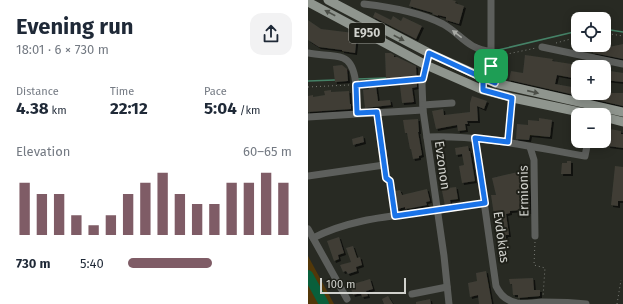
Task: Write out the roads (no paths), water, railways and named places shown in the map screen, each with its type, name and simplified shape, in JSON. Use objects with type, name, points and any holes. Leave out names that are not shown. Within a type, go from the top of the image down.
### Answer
[{"type":"main road","name":"E950","points":[[328,0],[429,53],[495,83],[623,112]]},
{"type":"main road","name":"E950","points":[[308,2],[426,65],[483,90],[512,98],[571,110]]},
{"type":"main road","points":[[611,119],[623,122]]},
{"type":"street","points":[[491,0],[491,66],[495,83]]},
{"type":"street","points":[[364,4],[390,3],[427,17],[447,27],[473,47],[491,51]]},
{"type":"street","points":[[542,47],[623,64]]},
{"type":"street","points":[[308,52],[345,59],[350,63],[354,69],[357,113]]},
{"type":"street","name":"Evzonon","points":[[429,53],[422,84],[423,108],[449,304]]},
{"type":"street","points":[[483,90],[483,78],[491,66]]},
{"type":"street","points":[[308,117],[423,108],[452,103]]},
{"type":"street","points":[[427,137],[453,136],[475,138],[508,142],[585,156],[587,148]]},
{"type":"street","name":"Evdokias","points":[[475,138],[496,286],[499,292],[508,300],[518,303],[568,302],[586,304]]},
{"type":"street","name":"Ermionis","points":[[530,147],[534,160],[535,236]]},
{"type":"street","points":[[383,152],[386,178]]},
{"type":"street","points":[[308,176],[384,165]]},
{"type":"street","points":[[313,238],[328,230],[350,223],[437,210]]},
{"type":"street","points":[[308,229],[347,299]]},
{"type":"street","points":[[412,294],[447,287]]},
{"type":"waterway","points":[[611,30],[623,32]]},
{"type":"waterway","points":[[498,50],[571,33]]},
{"type":"waterway","points":[[357,79],[387,78]]},
{"type":"waterway","points":[[308,81],[335,80]]},
{"type":"waterway","points":[[308,275],[324,304]]}]
